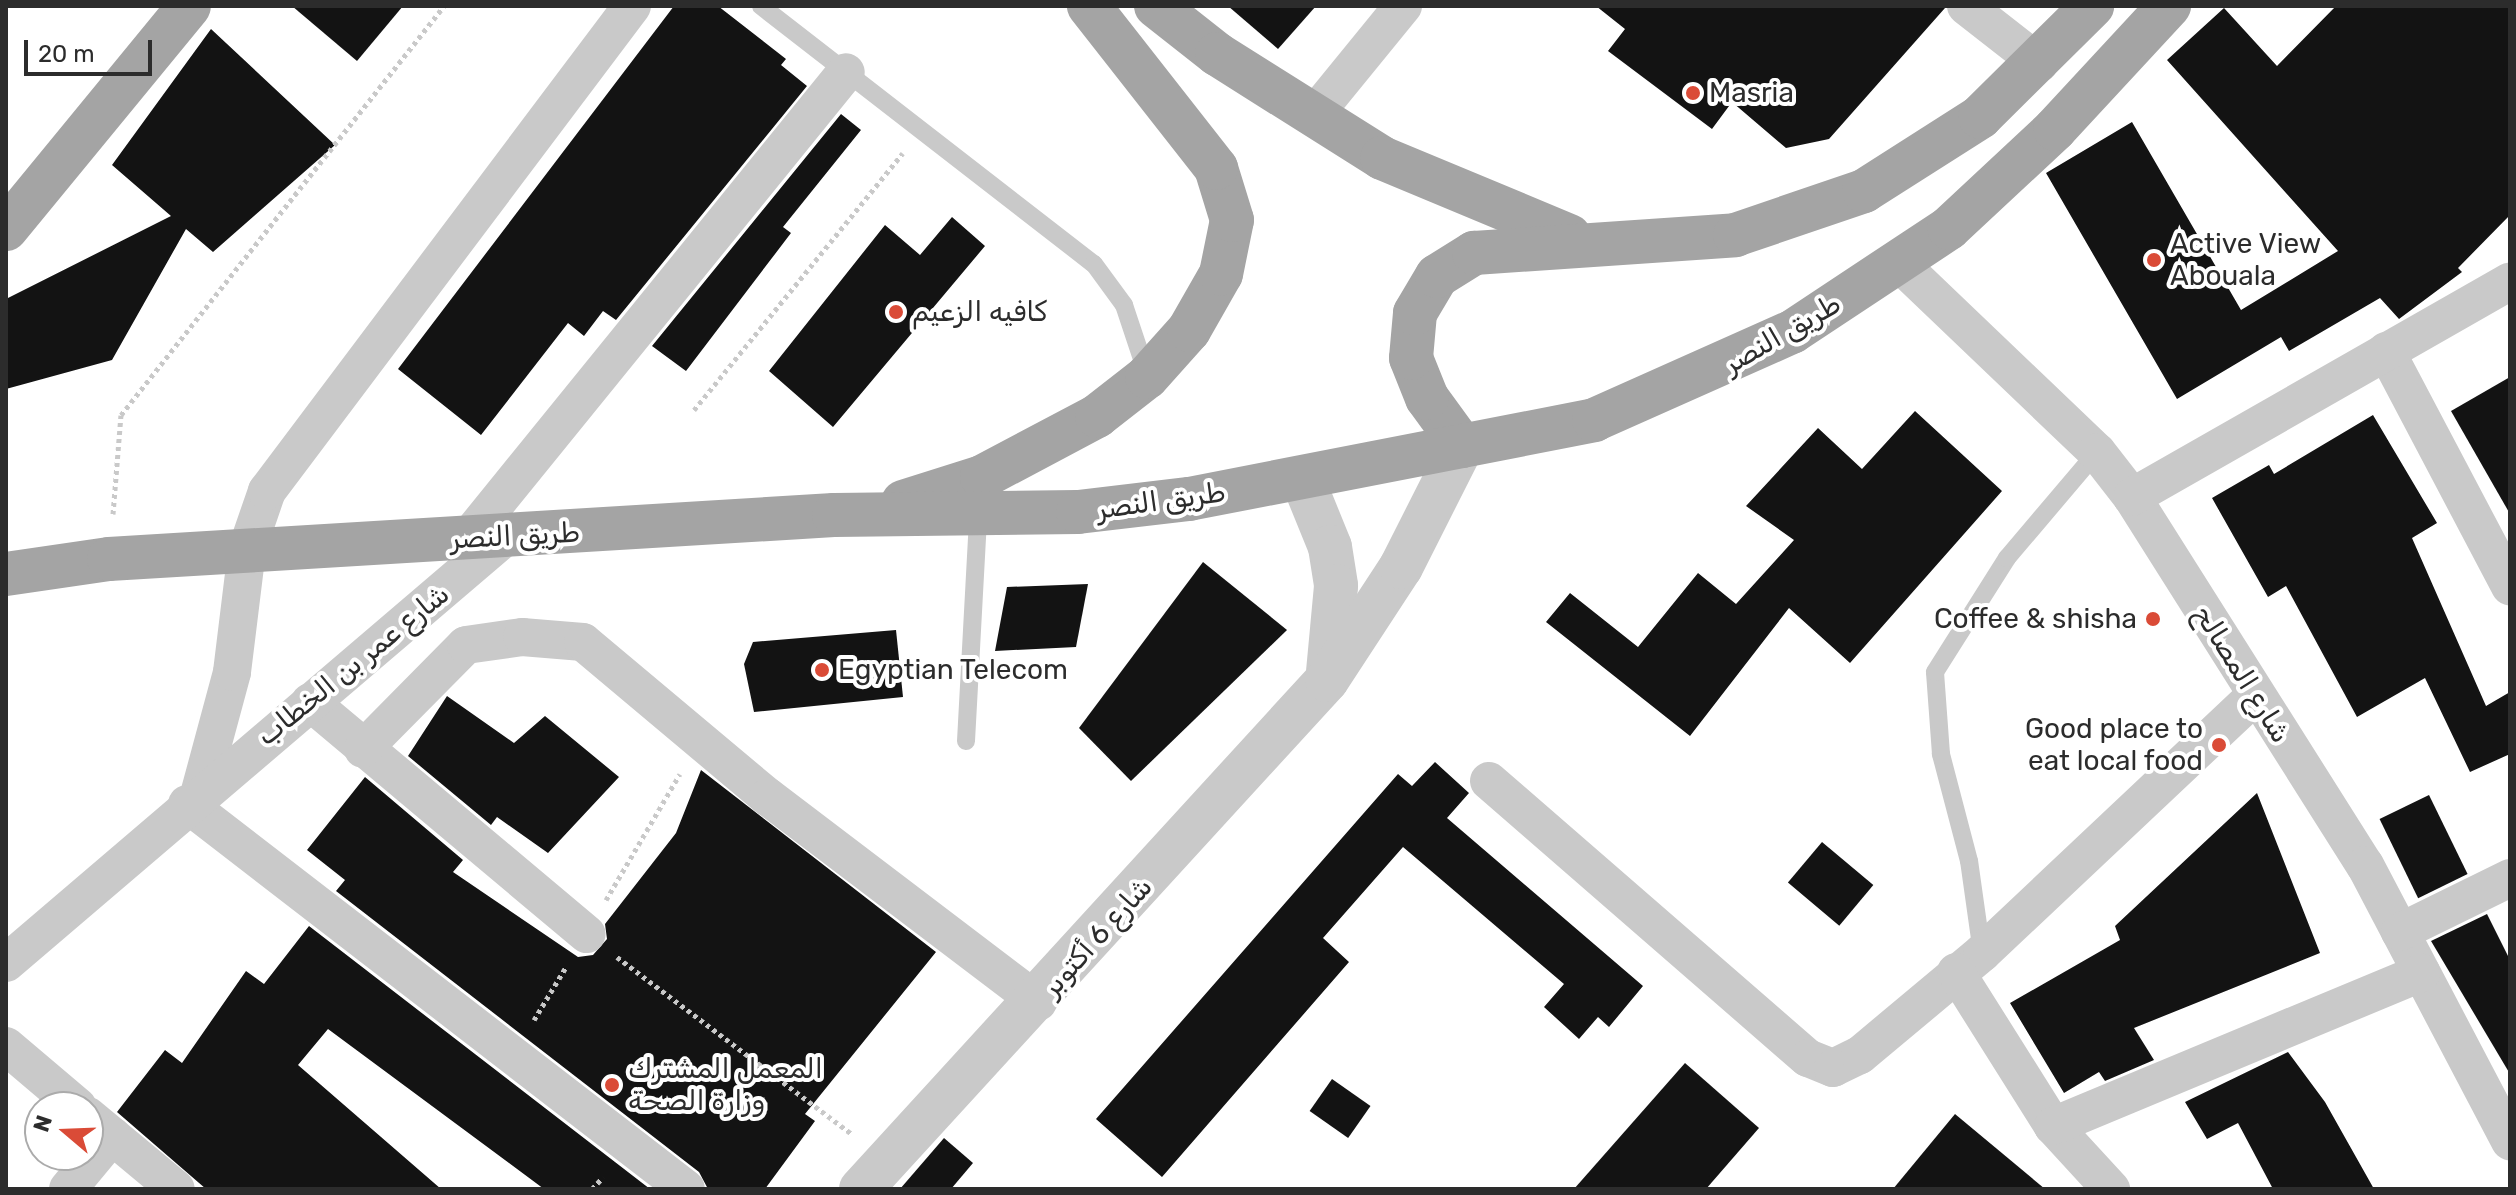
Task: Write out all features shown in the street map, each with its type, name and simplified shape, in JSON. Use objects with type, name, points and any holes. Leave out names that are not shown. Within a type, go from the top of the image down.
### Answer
[{"type":"main road","points":[[6,229],[189,6]]},
{"type":"main road","points":[[834,515],[920,499],[982,477],[1097,416],[1147,377],[1189,330],[1221,274],[1232,220],[1216,168],[1089,6]]},
{"type":"main road","points":[[1156,6],[1314,115],[1455,194],[1598,246]]},
{"type":"main road","points":[[1462,446],[1427,398],[1411,358],[1415,313],[1437,276],[1474,253],[1735,235],[1864,191],[1936,150],[2039,63],[2092,6]]},
{"type":"main road","name":"طريق النصر","points":[[6,574],[109,559],[247,549],[486,538],[834,515],[978,516],[1147,504],[1302,478],[1594,420],[1666,393],[1792,332],[1949,228],[2055,129],[2169,6]]},
{"type":"main road","points":[[6,556],[109,559]]},
{"type":"street","name":"شارع عمر بن الخطاب","points":[[194,798],[232,672],[247,549],[277,473],[632,6]]},
{"type":"street","points":[[1314,115],[1403,6]]},
{"type":"street","points":[[1966,6],[2039,63]]},
{"type":"street","name":"شارع عمر بن الخطاب","points":[[6,963],[194,798],[310,702],[486,538],[846,72]]},
{"type":"street","name":"شارع المصالح","points":[[1899,263],[2097,452],[2132,497],[2255,696],[2365,865],[2510,1141]]},
{"type":"street","points":[[2132,497],[2510,281]]},
{"type":"street","points":[[2386,351],[2510,586]]},
{"type":"street","name":"شارع 6 أكتوبر","points":[[874,1175],[1038,1002],[1327,680],[1401,567],[1462,446]]},
{"type":"street","points":[[1302,478],[1330,547],[1336,586],[1327,680]]},
{"type":"street","points":[[363,749],[466,645],[522,637],[583,642],[699,742],[1038,1002]]},
{"type":"street","points":[[1489,781],[1808,1058],[1833,1068],[1860,1055],[1969,962],[2255,696]]},
{"type":"street","points":[[310,702],[586,934]]},
{"type":"street","points":[[194,798],[512,1056],[686,1189]]},
{"type":"street","points":[[2400,932],[2510,878]]},
{"type":"street","points":[[1969,962],[2053,1126],[2111,1189]]},
{"type":"street","points":[[2053,1126],[2421,973]]},
{"type":"street","points":[[6,1046],[59,1091]]},
{"type":"street","points":[[104,1129],[176,1189]]},
{"type":"street","points":[[68,1189],[77,1171]]},
{"type":"lane","points":[[761,6],[1094,264],[1124,305],[1147,377]]},
{"type":"lane","points":[[1969,962],[1969,861],[1941,754],[1935,672],[2007,558],[2097,452]]},
{"type":"lane","points":[[966,741],[978,516]]},
{"type":"path","points":[[109,559],[121,415],[444,6]]},
{"type":"path","points":[[694,410],[921,130]]},
{"type":"path","points":[[512,1056],[699,742]]},
{"type":"path","points":[[586,934],[874,1175]]},
{"type":"building","points":[[292,6],[403,6],[357,61]]},
{"type":"building","points":[[674,6],[718,6],[786,59],[781,65],[807,86],[616,320],[603,311],[584,336],[568,323],[481,435],[398,369]]},
{"type":"building","points":[[1228,6],[1316,6],[1278,49]]},
{"type":"building","points":[[1596,6],[1945,8],[1829,139],[1786,148],[1732,102],[1712,129],[1608,51],[1625,29]]},
{"type":"building","points":[[2336,6],[2510,6],[2510,215],[2458,268],[2462,272],[2399,319],[2380,298],[2289,351],[2281,337],[2177,399],[2046,173],[2132,122],[2241,310],[2338,251],[2167,60],[2224,8],[2277,66]]},
{"type":"building","points":[[211,29],[335,145],[213,252],[186,229],[112,360],[6,389],[6,299],[171,216],[112,165]]},
{"type":"building","points":[[841,114],[861,130],[783,227],[791,233],[686,371],[652,346]]},
{"type":"building","points":[[952,217],[985,246],[833,427],[769,371],[885,225],[920,255]]},
{"type":"building","points":[[2510,377],[2510,514],[2451,411]]},
{"type":"building","points":[[1915,411],[2002,491],[1850,663],[1789,608],[1690,736],[1546,622],[1570,593],[1638,647],[1698,573],[1736,604],[1794,540],[1746,506],[1818,428],[1862,469]]},
{"type":"building","points":[[2373,415],[2437,523],[2412,538],[2486,706],[2510,692],[2510,754],[2470,772],[2425,678],[2357,717],[2286,586],[2268,597],[2212,498],[2269,465],[2274,474]]},
{"type":"building","points":[[1203,562],[1287,630],[1131,781],[1079,728]]},
{"type":"building","points":[[1088,584],[1076,647],[995,651],[1007,587]]},
{"type":"building","name":"Egyptian Telecom","points":[[896,630],[903,697],[754,712],[744,664],[753,642]]},
{"type":"building","points":[[447,696],[514,743],[545,716],[619,777],[548,853],[497,817],[491,825],[408,756]]},
{"type":"building","points":[[1435,762],[1469,793],[1447,818],[1643,986],[1609,1027],[1598,1017],[1579,1039],[1544,1007],[1564,984],[1403,847],[1323,938],[1349,962],[1162,1177],[1096,1119],[1398,774],[1412,786]]},
{"type":"building","points":[[701,770],[936,952],[805,1114],[815,1121],[765,1189],[708,1189],[699,1172],[336,891],[345,880],[307,850],[365,777],[463,860],[453,872],[578,957],[593,955],[607,939],[605,924],[676,833]]},
{"type":"building","points":[[2257,793],[2320,953],[2134,1028],[2154,1060],[2105,1081],[2099,1072],[2064,1093],[2010,1003],[2120,940],[2115,926]]},
{"type":"building","points":[[2429,795],[2468,874],[2418,898],[2380,819]]},
{"type":"building","points":[[1822,842],[1873,885],[1839,926],[1788,883]]},
{"type":"building","points":[[2487,914],[2510,960],[2510,1074],[2431,941]]},
{"type":"building","points":[[309,926],[650,1189],[544,1189],[328,1029],[298,1065],[441,1189],[206,1189],[117,1112],[165,1050],[182,1063],[246,971],[264,984]]},
{"type":"building","points":[[2288,1052],[2325,1102],[2374,1189],[2273,1189],[2238,1123],[2207,1139],[2185,1102]]},
{"type":"building","points":[[1685,1063],[1759,1128],[1706,1189],[1574,1189]]},
{"type":"building","points":[[1332,1079],[1371,1106],[1348,1138],[1310,1111]]},
{"type":"building","points":[[1955,1114],[2045,1189],[1893,1189]]},
{"type":"building","points":[[944,1138],[973,1163],[951,1189],[900,1189]]},
{"type":"place","name":"Masria","points":[[1693,93]]},
{"type":"place","name":"Active View Abouala","points":[[2154,260]]},
{"type":"place","name":"كافيه الزعيم","points":[[896,312]]},
{"type":"place","name":"Coffee & shisha","points":[[2153,619]]},
{"type":"place","name":"Egyptian Telecom","points":[[822,670]]},
{"type":"place","name":"Good place to eat local food","points":[[2219,745]]},
{"type":"place","name":"المعمل المشترك وزارة الصحة","points":[[612,1085]]}]
